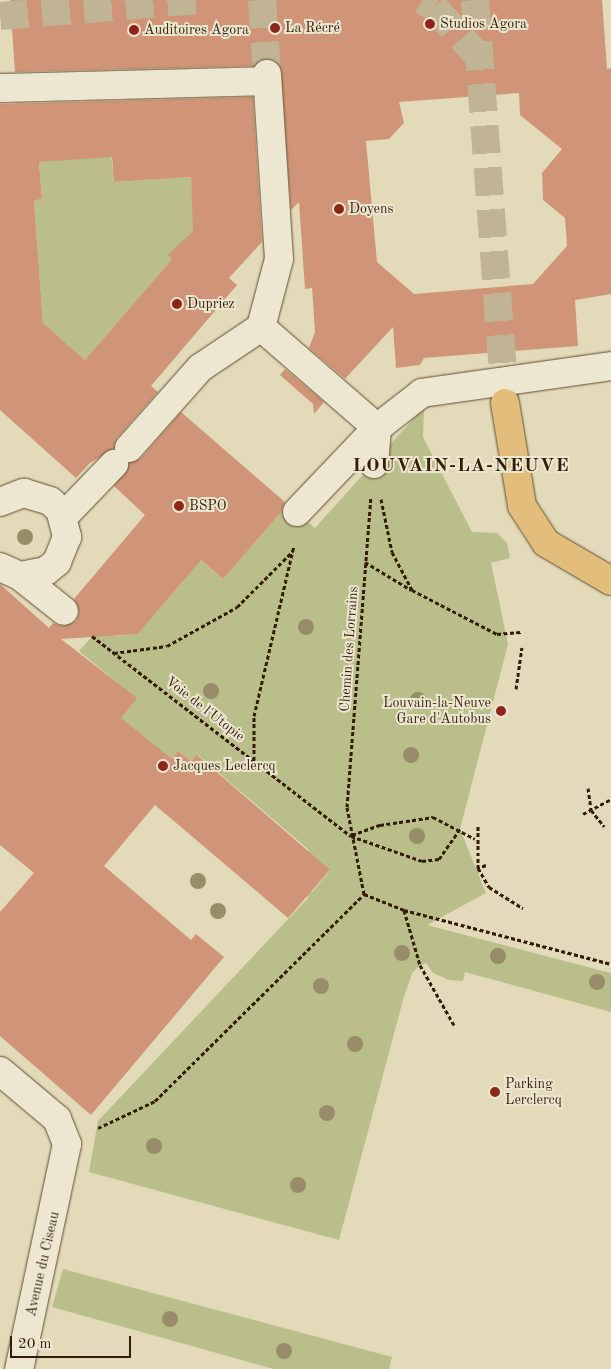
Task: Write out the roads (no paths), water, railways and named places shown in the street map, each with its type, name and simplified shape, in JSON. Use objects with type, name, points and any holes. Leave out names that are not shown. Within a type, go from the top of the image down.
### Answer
[{"type":"main road","points":[[505,403],[522,506],[546,544],[575,564],[611,581]]},
{"type":"street","points":[[0,88],[267,78],[279,259],[261,327],[200,368],[122,456],[63,517]]},
{"type":"street","points":[[261,327],[377,428]]},
{"type":"street","points":[[297,512],[377,428],[422,393],[611,366]]},
{"type":"street","points":[[374,464],[377,428]]},
{"type":"street","points":[[0,502],[24,493],[38,495],[50,501],[63,517],[67,537],[57,562],[34,576],[10,571]]},
{"type":"street","points":[[10,571],[64,611]]},
{"type":"street","name":"Avenue du Ciseau","points":[[0,1071],[57,1120],[67,1144],[66,1159],[18,1369]]},
{"type":"tunnel","points":[[0,16],[201,0]]},
{"type":"tunnel","points":[[262,0],[267,74]]},
{"type":"tunnel","points":[[422,0],[434,7],[478,56]]},
{"type":"tunnel","points":[[475,0],[505,403]]},
{"type":"place","name":"Studios Agora","points":[[430,24]]},
{"type":"place","name":"La Récré","points":[[275,28]]},
{"type":"place","name":"Auditoires Agora","points":[[134,30]]},
{"type":"place","name":"Doyens","points":[[339,209]]},
{"type":"place","name":"Dupriez","points":[[177,304]]},
{"type":"place","name":"BSPO","points":[[179,506]]},
{"type":"place","name":"Louvain-la-Neuve Gare d'Autobus","points":[[501,711]]},
{"type":"place","name":"Jacques Leclercq","points":[[163,766]]},
{"type":"place","name":"Parking Lerclercq","points":[[495,1092]]},
{"type":"district","name":"LOUVAIN-LA-NEUVE","points":[[461,467]]}]
